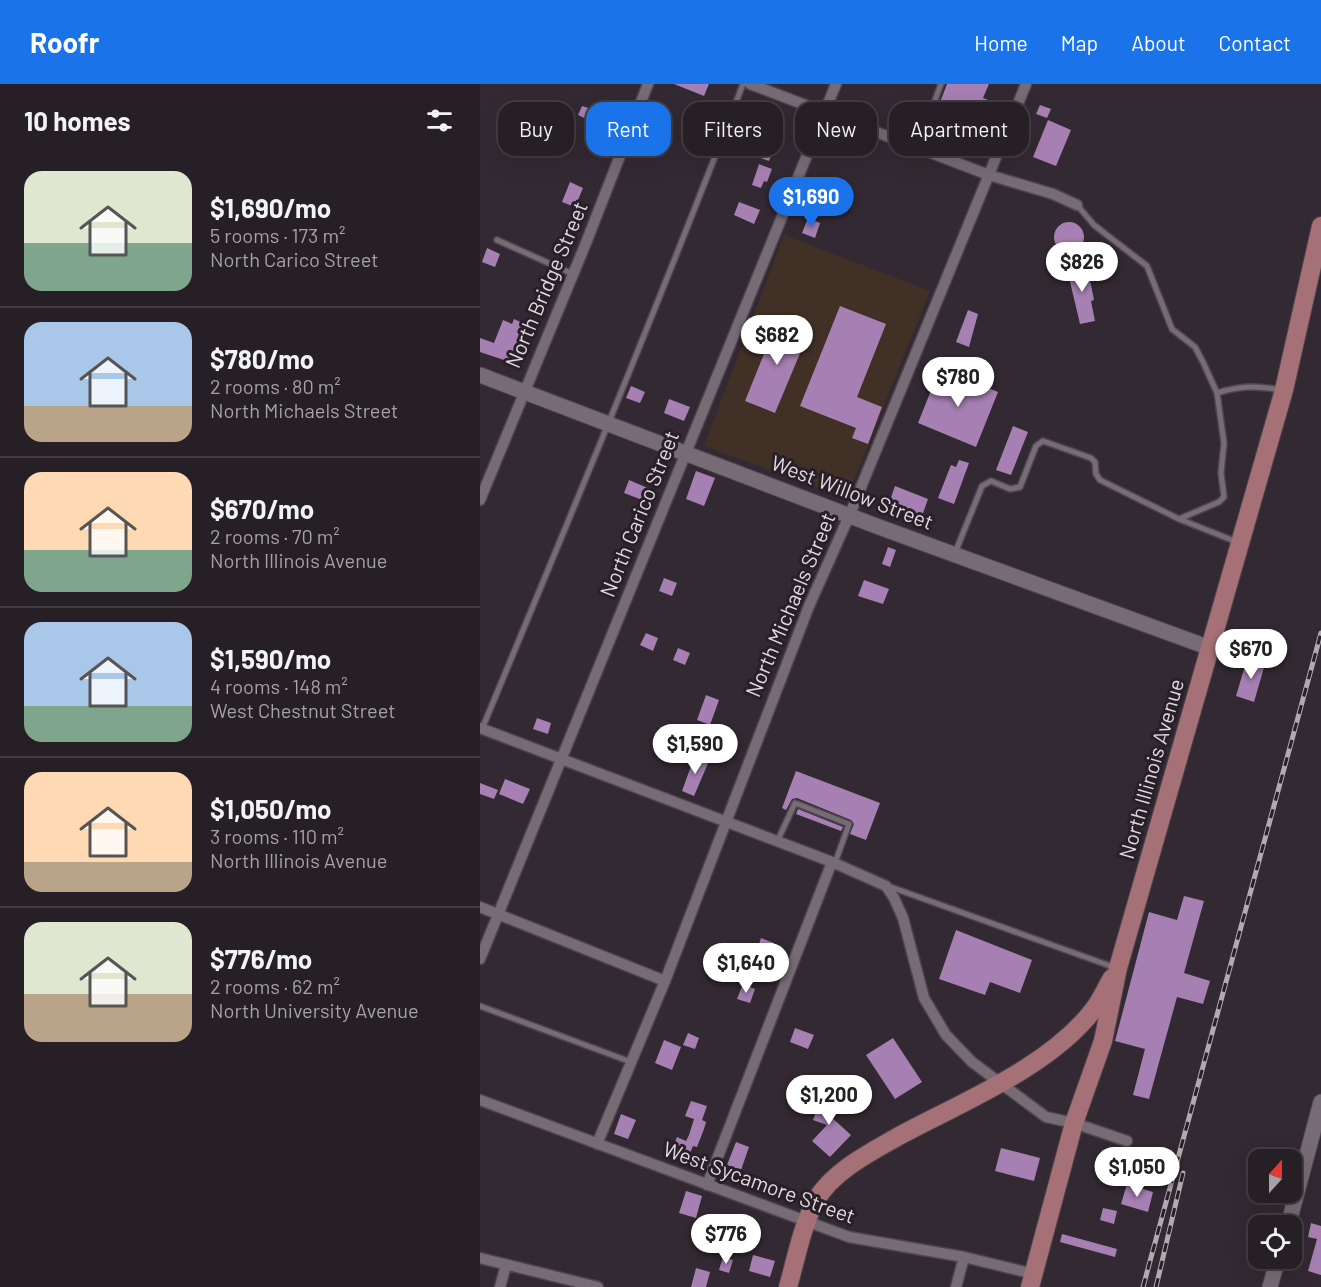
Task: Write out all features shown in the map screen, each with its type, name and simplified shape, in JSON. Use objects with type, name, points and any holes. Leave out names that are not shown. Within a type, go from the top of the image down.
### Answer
[{"type":"main road","name":"North Illinois Avenue","points":[[1032,1280],[1074,1123],[1103,1041],[1118,968],[1284,390],[1321,226]]},
{"type":"main road","points":[[788,1287],[807,1223],[816,1200],[825,1188],[861,1158],[1044,1055],[1095,1009],[1118,968]]},
{"type":"street","name":"North Bridge Street","points":[[480,500],[648,84]]},
{"type":"street","points":[[750,84],[798,102]]},
{"type":"street","name":"North Carico Street","points":[[828,102],[836,84]]},
{"type":"street","name":"North Michaels Street","points":[[597,1144],[665,981],[809,606],[850,514],[1026,84]]},
{"type":"street","name":"North Carico Street","points":[[480,959],[806,156]]},
{"type":"street","points":[[941,156],[989,175],[1053,194],[1077,205]]},
{"type":"street","name":"West Willow Street","points":[[480,375],[954,555],[1210,648]]},
{"type":"street","points":[[481,730],[834,862],[886,886],[903,918],[924,998],[946,1035],[972,1062],[1001,1081],[1029,1107],[1046,1117],[1074,1123],[1127,1141]]},
{"type":"street","points":[[707,1185],[834,862]]},
{"type":"street","points":[[480,908],[665,981]]},
{"type":"street","name":"West Sycamore Street","points":[[480,1100],[849,1238],[964,1257],[1032,1280]]},
{"type":"street","points":[[1291,1215],[1321,1102]]},
{"type":"street","points":[[956,1287],[964,1257]]},
{"type":"street","points":[[480,1258],[598,1287]]},
{"type":"street","points":[[500,1287],[506,1265]]},
{"type":"street","points":[[1270,1287],[1275,1269]]},
{"type":"lane","points":[[481,730],[646,334],[743,84]]},
{"type":"lane","points":[[935,102],[942,84]]},
{"type":"lane","points":[[1077,205],[1094,225],[1147,266],[1172,329],[1194,347],[1217,393],[1224,443],[1221,473],[1224,497],[1219,502],[1179,519]]},
{"type":"lane","points":[[497,240],[573,274]]},
{"type":"lane","points":[[1217,393],[1236,387],[1259,386],[1284,390]]},
{"type":"lane","points":[[954,555],[982,486],[991,481],[1010,489],[1020,487],[1036,446],[1043,441],[1091,458],[1095,462],[1096,474],[1100,480],[1179,519],[1241,543]]},
{"type":"lane","points":[[777,842],[795,803],[849,824],[834,862]]},
{"type":"lane","points":[[886,886],[1118,968]]},
{"type":"lane","points":[[480,1006],[631,1062]]},
{"type":"shaded area","points":[[784,235],[930,291],[847,498],[704,446]]},
{"type":"building","points":[[674,84],[709,84],[704,96]]},
{"type":"building","points":[[947,84],[989,84],[983,98],[993,102],[940,102]]},
{"type":"building","points":[[1040,105],[1051,109],[1047,118],[1036,114]]},
{"type":"building","points":[[582,106],[586,107],[586,119],[578,115]]},
{"type":"building","points":[[1048,120],[1071,130],[1056,166],[1033,157]]},
{"type":"building","points":[[755,156],[771,156],[769,161]]},
{"type":"building","points":[[759,164],[772,169],[767,182],[764,181],[761,188],[752,185]]},
{"type":"building","points":[[570,182],[583,188],[575,207],[562,202]]},
{"type":"building","points":[[739,202],[760,210],[754,224],[734,215]]},
{"type":"building","points":[[808,218],[820,223],[815,238],[802,233]]},
{"type":"building","points":[[1069,222],[1080,226],[1084,237],[1080,248],[1069,252],[1058,248],[1054,237],[1058,226]]},
{"type":"building","points":[[487,248],[500,254],[495,267],[482,262]]},
{"type":"building","points":[[1087,265],[1094,300],[1091,301],[1095,321],[1080,324],[1067,269]]},
{"type":"building","points":[[840,306],[886,324],[857,397],[882,407],[868,444],[852,438],[856,428],[800,406]]},
{"type":"building","points":[[968,310],[978,314],[969,347],[956,342]]},
{"type":"building","points":[[514,319],[525,324],[514,351],[517,352],[513,363],[480,352],[480,338],[494,343],[503,320],[512,324]]},
{"type":"building","points":[[778,319],[809,332],[775,413],[745,401]]},
{"type":"building","points":[[940,368],[998,392],[976,447],[918,423]]},
{"type":"building","points":[[631,386],[645,392],[640,403],[626,398]]},
{"type":"building","points":[[669,399],[690,407],[684,421],[664,413]]},
{"type":"building","points":[[1013,426],[1028,432],[1011,475],[996,470]]},
{"type":"building","points":[[959,460],[969,463],[954,504],[938,498],[951,465],[956,467]]},
{"type":"building","points":[[696,471],[715,478],[704,506],[686,499]]},
{"type":"building","points":[[629,480],[650,489],[645,501],[624,493]]},
{"type":"building","points":[[895,486],[928,499],[922,516],[889,503]]},
{"type":"building","points":[[888,547],[896,550],[890,567],[882,564]]},
{"type":"building","points":[[664,578],[677,583],[672,596],[659,591]]},
{"type":"building","points":[[864,580],[889,589],[883,604],[858,596]]},
{"type":"building","points":[[646,633],[658,638],[653,651],[640,645]]},
{"type":"building","points":[[678,648],[690,653],[685,665],[673,660]]},
{"type":"building","points":[[1247,659],[1265,664],[1254,702],[1236,696]]},
{"type":"building","points":[[706,695],[719,700],[710,725],[697,720]]},
{"type":"building","points":[[537,718],[551,723],[548,734],[533,729]]},
{"type":"building","points":[[716,739],[728,744],[723,758],[711,754]]},
{"type":"building","points":[[695,755],[709,761],[694,796],[682,791]]},
{"type":"building","points":[[796,771],[880,803],[866,840],[850,834],[854,824],[851,820],[797,798],[792,799],[786,810],[782,808]]},
{"type":"building","points":[[505,779],[530,789],[523,804],[499,794]]},
{"type":"building","points":[[480,783],[498,790],[494,799],[480,794]]},
{"type":"building","points":[[798,809],[843,827],[841,831],[796,814]]},
{"type":"building","points":[[1184,896],[1204,901],[1184,973],[1210,981],[1203,1004],[1177,997],[1149,1099],[1133,1095],[1145,1049],[1115,1041],[1149,912],[1177,920]]},
{"type":"building","points":[[956,930],[1032,960],[1020,993],[990,982],[985,995],[939,979]]},
{"type":"building","points":[[761,938],[774,943],[768,957],[756,953]]},
{"type":"building","points":[[743,984],[755,989],[750,1003],[737,999]]},
{"type":"building","points":[[795,1028],[814,1035],[808,1049],[790,1042]]},
{"type":"building","points":[[688,1033],[699,1038],[695,1049],[683,1045]]},
{"type":"building","points":[[893,1038],[922,1082],[895,1099],[866,1055]]},
{"type":"building","points":[[664,1040],[681,1047],[672,1070],[655,1063]]},
{"type":"building","points":[[824,1089],[838,1094],[830,1116],[851,1135],[830,1157],[812,1141],[827,1125],[813,1120]]},
{"type":"building","points":[[691,1101],[707,1106],[702,1120],[706,1122],[704,1129],[697,1147],[693,1146],[688,1158],[671,1152],[677,1137],[686,1141],[689,1135],[694,1119],[685,1116]]},
{"type":"building","points":[[621,1114],[636,1120],[628,1139],[614,1134]]},
{"type":"building","points":[[736,1142],[749,1147],[741,1170],[727,1165]]},
{"type":"building","points":[[1001,1148],[1040,1158],[1034,1181],[995,1171]]},
{"type":"building","points":[[1127,1184],[1153,1192],[1148,1212],[1121,1204]]},
{"type":"building","points":[[686,1191],[702,1196],[696,1218],[679,1213]]},
{"type":"building","points":[[1103,1208],[1117,1211],[1114,1224],[1100,1220]]},
{"type":"building","points":[[1311,1223],[1321,1226],[1321,1275],[1308,1271],[1317,1239],[1308,1237]]},
{"type":"building","points":[[1062,1234],[1117,1249],[1115,1257],[1060,1242]]},
{"type":"building","points":[[753,1255],[775,1261],[770,1277],[749,1271]]},
{"type":"building","points":[[723,1257],[733,1260],[729,1273],[719,1270]]},
{"type":"building","points":[[696,1268],[710,1272],[706,1287],[691,1287]]},
{"type":"railway","points":[[1143,1287],[1321,633]]},
{"type":"railway","points":[[1156,1287],[1183,1173]]}]
